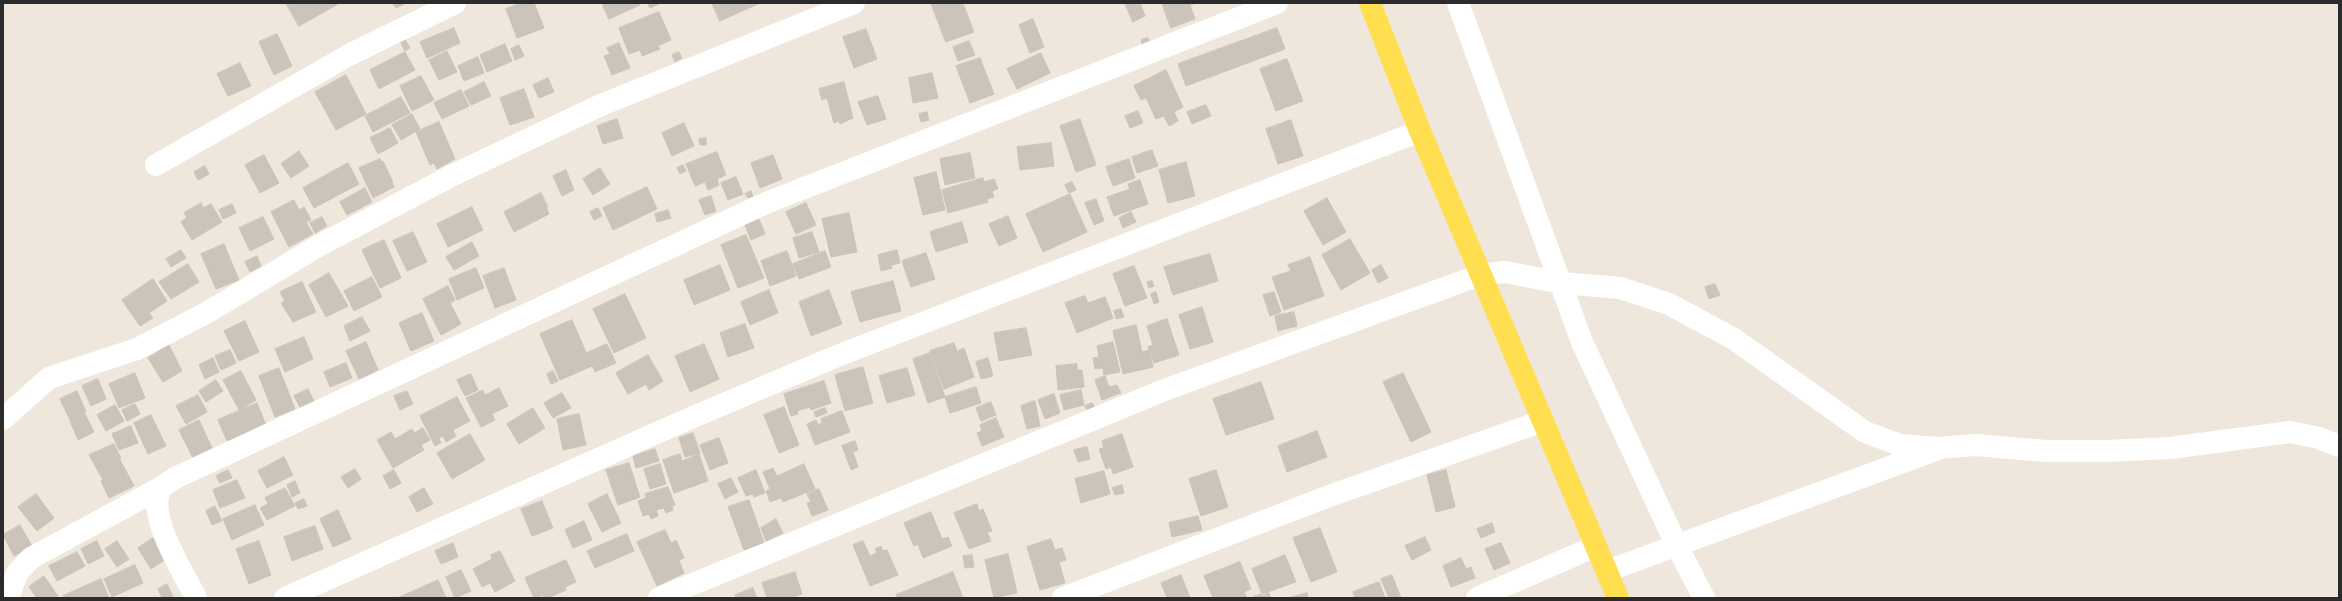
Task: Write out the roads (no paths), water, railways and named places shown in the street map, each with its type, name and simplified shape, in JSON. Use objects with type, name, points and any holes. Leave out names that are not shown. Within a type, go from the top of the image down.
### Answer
[{"type":"main road","points":[[1370,3],[1420,131],[1480,275],[1618,598]]},
{"type":"street","points":[[156,165],[351,54],[455,3]]},
{"type":"street","points":[[3,419],[49,378],[137,349],[208,312],[320,245],[453,174],[601,105],[854,3]]},
{"type":"street","points":[[8,598],[17,573],[31,558],[162,487],[175,478],[766,203],[1277,3]]},
{"type":"street","points":[[1458,3],[1522,182],[1562,282],[1582,342],[1677,546],[1704,598]]},
{"type":"street","points":[[285,598],[679,423],[837,356],[1420,131]]},
{"type":"street","points":[[659,598],[1167,389],[1480,275],[1505,272],[1562,282],[1620,288],[1669,304],[1734,339],[1865,432],[1900,445],[1939,448],[1975,445],[2047,450],[2115,451],[2170,448],[2290,432],[2319,438],[2339,446]]},
{"type":"street","points":[[1063,598],[1332,495],[1543,421]]},
{"type":"street","points":[[1607,571],[1939,448]]},
{"type":"street","points":[[162,487],[157,504],[158,521],[196,598]]},
{"type":"street","points":[[1477,598],[1596,546]]}]
